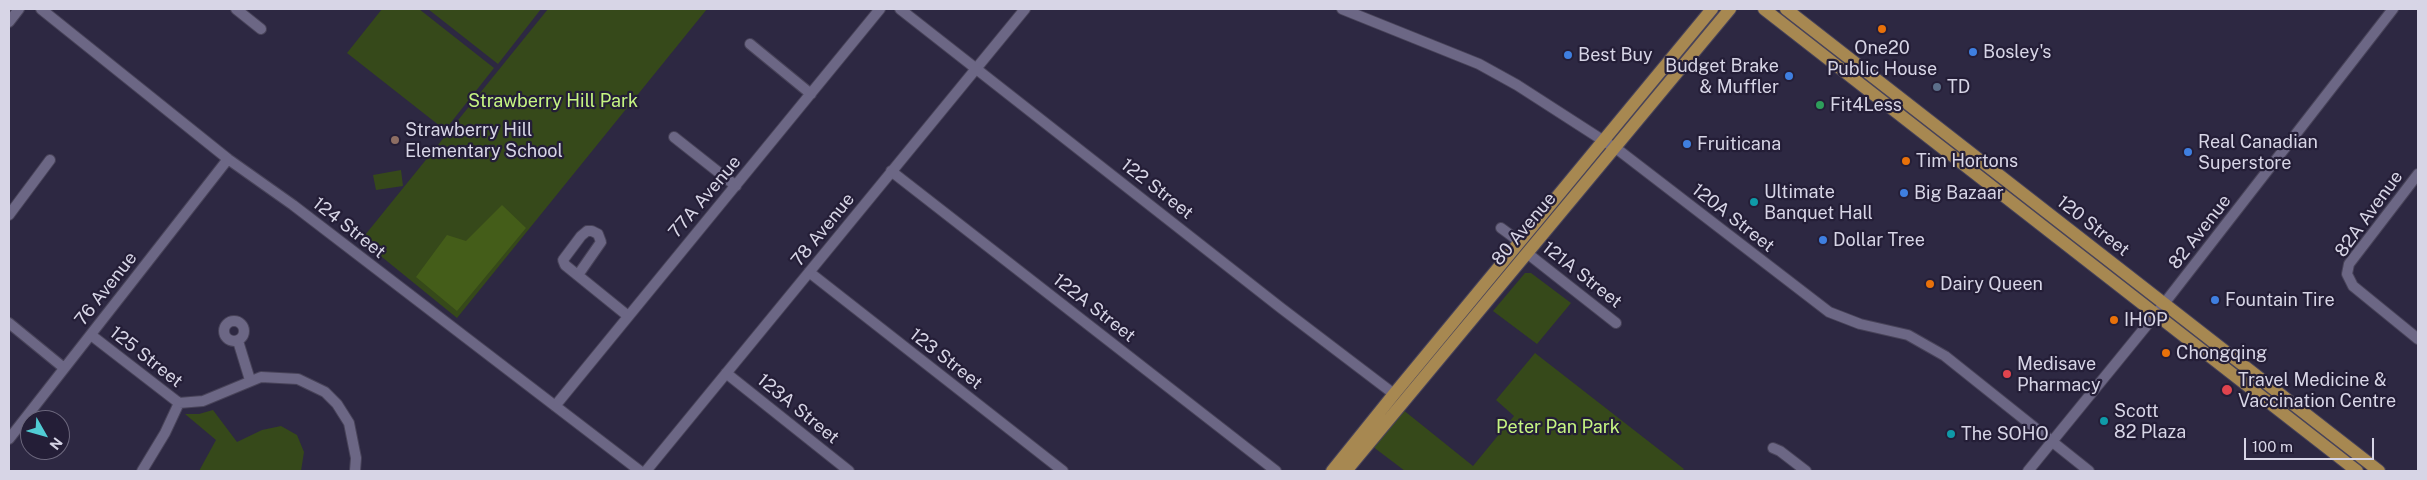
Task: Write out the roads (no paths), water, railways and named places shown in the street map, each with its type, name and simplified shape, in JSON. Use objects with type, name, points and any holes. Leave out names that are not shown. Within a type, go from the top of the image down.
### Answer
[{"type":"main road","name":"80 Avenue","points":[[1346,471],[1470,322],[1523,247],[1548,218],[1548,208],[1712,9]]},
{"type":"main road","name":"80 Avenue","points":[[1332,471],[1394,394],[1523,247],[1615,148],[1730,9]]},
{"type":"main road","name":"120 Street","points":[[1764,9],[2357,471]]},
{"type":"main road","name":"120 Street","points":[[1786,9],[2379,471]]},
{"type":"main road","points":[[1932,140],[1941,141],[1953,148],[1961,145]]},
{"type":"main road","points":[[1964,165],[1972,162],[1984,170],[1994,171]]},
{"type":"main road","points":[[2308,432],[2314,432],[2334,446],[2342,442]]},
{"type":"street","points":[[9,22],[19,9]]},
{"type":"street","name":"124 Street","points":[[41,9],[228,159],[293,205],[640,471]]},
{"type":"street","points":[[236,9],[261,29]]},
{"type":"street","name":"77A Avenue","points":[[554,406],[880,9]]},
{"type":"street","name":"122 Street","points":[[900,9],[1281,308],[1394,394]]},
{"type":"street","name":"78 Avenue","points":[[646,471],[1025,9]]},
{"type":"street","name":"120A Street","points":[[1342,9],[1479,64],[1603,140],[1829,312],[1860,324],[1908,335],[1945,356],[2089,471]]},
{"type":"street","name":"82 Avenue","points":[[2028,471],[2156,314],[2393,9]]},
{"type":"street","points":[[750,44],[811,94]]},
{"type":"street","points":[[674,137],[736,186]]},
{"type":"street","name":"76 Avenue","points":[[9,439],[228,159]]},
{"type":"street","points":[[9,215],[50,160]]},
{"type":"street","name":"122A Street","points":[[891,171],[1276,471]]},
{"type":"street","name":"82A Avenue","points":[[2418,174],[2349,264],[2348,274],[2353,286],[2418,339]]},
{"type":"street","name":"121A Street","points":[[1501,228],[1616,323]]},
{"type":"street","name":"123 Street","points":[[809,272],[1063,471]]},
{"type":"street","points":[[578,275],[628,316]]},
{"type":"street","points":[[9,323],[64,368]]},
{"type":"street","name":"125 Street","points":[[91,335],[179,403],[203,400],[261,377],[298,379],[324,392],[336,404],[349,423],[356,458],[355,471]]},
{"type":"street","points":[[238,341],[250,380]]},
{"type":"street","name":"123A Street","points":[[726,373],[849,471]]},
{"type":"street","points":[[142,471],[165,433],[179,403]]},
{"type":"street","points":[[1773,448],[1780,451],[1806,471]]},
{"type":"place","name":"One20 Public House","points":[[1882,29]]},
{"type":"place","name":"Bosley's","points":[[1973,52]]},
{"type":"place","name":"Best Buy","points":[[1568,55]]},
{"type":"place","name":"Budget Brake & Muffler","points":[[1789,76]]},
{"type":"place","name":"TD","points":[[1937,87]]},
{"type":"place","name":"Fit4Less","points":[[1820,105]]},
{"type":"place","name":"Strawberry Hill Elementary School","points":[[395,140]]},
{"type":"place","name":"Fruiticana","points":[[1687,144]]},
{"type":"place","name":"Real Canadian Superstore","points":[[2188,152]]},
{"type":"place","name":"Tim Hortons","points":[[1906,161]]},
{"type":"place","name":"Big Bazaar","points":[[1904,193]]},
{"type":"place","name":"Ultimate Banquet Hall","points":[[1754,202]]},
{"type":"place","name":"Dollar Tree","points":[[1823,240]]},
{"type":"place","name":"Dairy Queen","points":[[1930,284]]},
{"type":"place","name":"Fountain Tire","points":[[2215,300]]},
{"type":"place","name":"IHOP","points":[[2114,320]]},
{"type":"place","name":"Chongqing","points":[[2166,353]]},
{"type":"place","name":"Medisave Pharmacy","points":[[2007,374]]},
{"type":"place","name":"Travel Medicine & Vaccination Centre","points":[[2227,390]]},
{"type":"place","name":"Scott 82 Plaza","points":[[2104,421]]},
{"type":"place","name":"The SOHO","points":[[1951,434]]},
{"type":"park label","name":"Strawberry Hill Park","points":[[553,101]]},
{"type":"park label","name":"Peter Pan Park","points":[[1558,427]]}]
